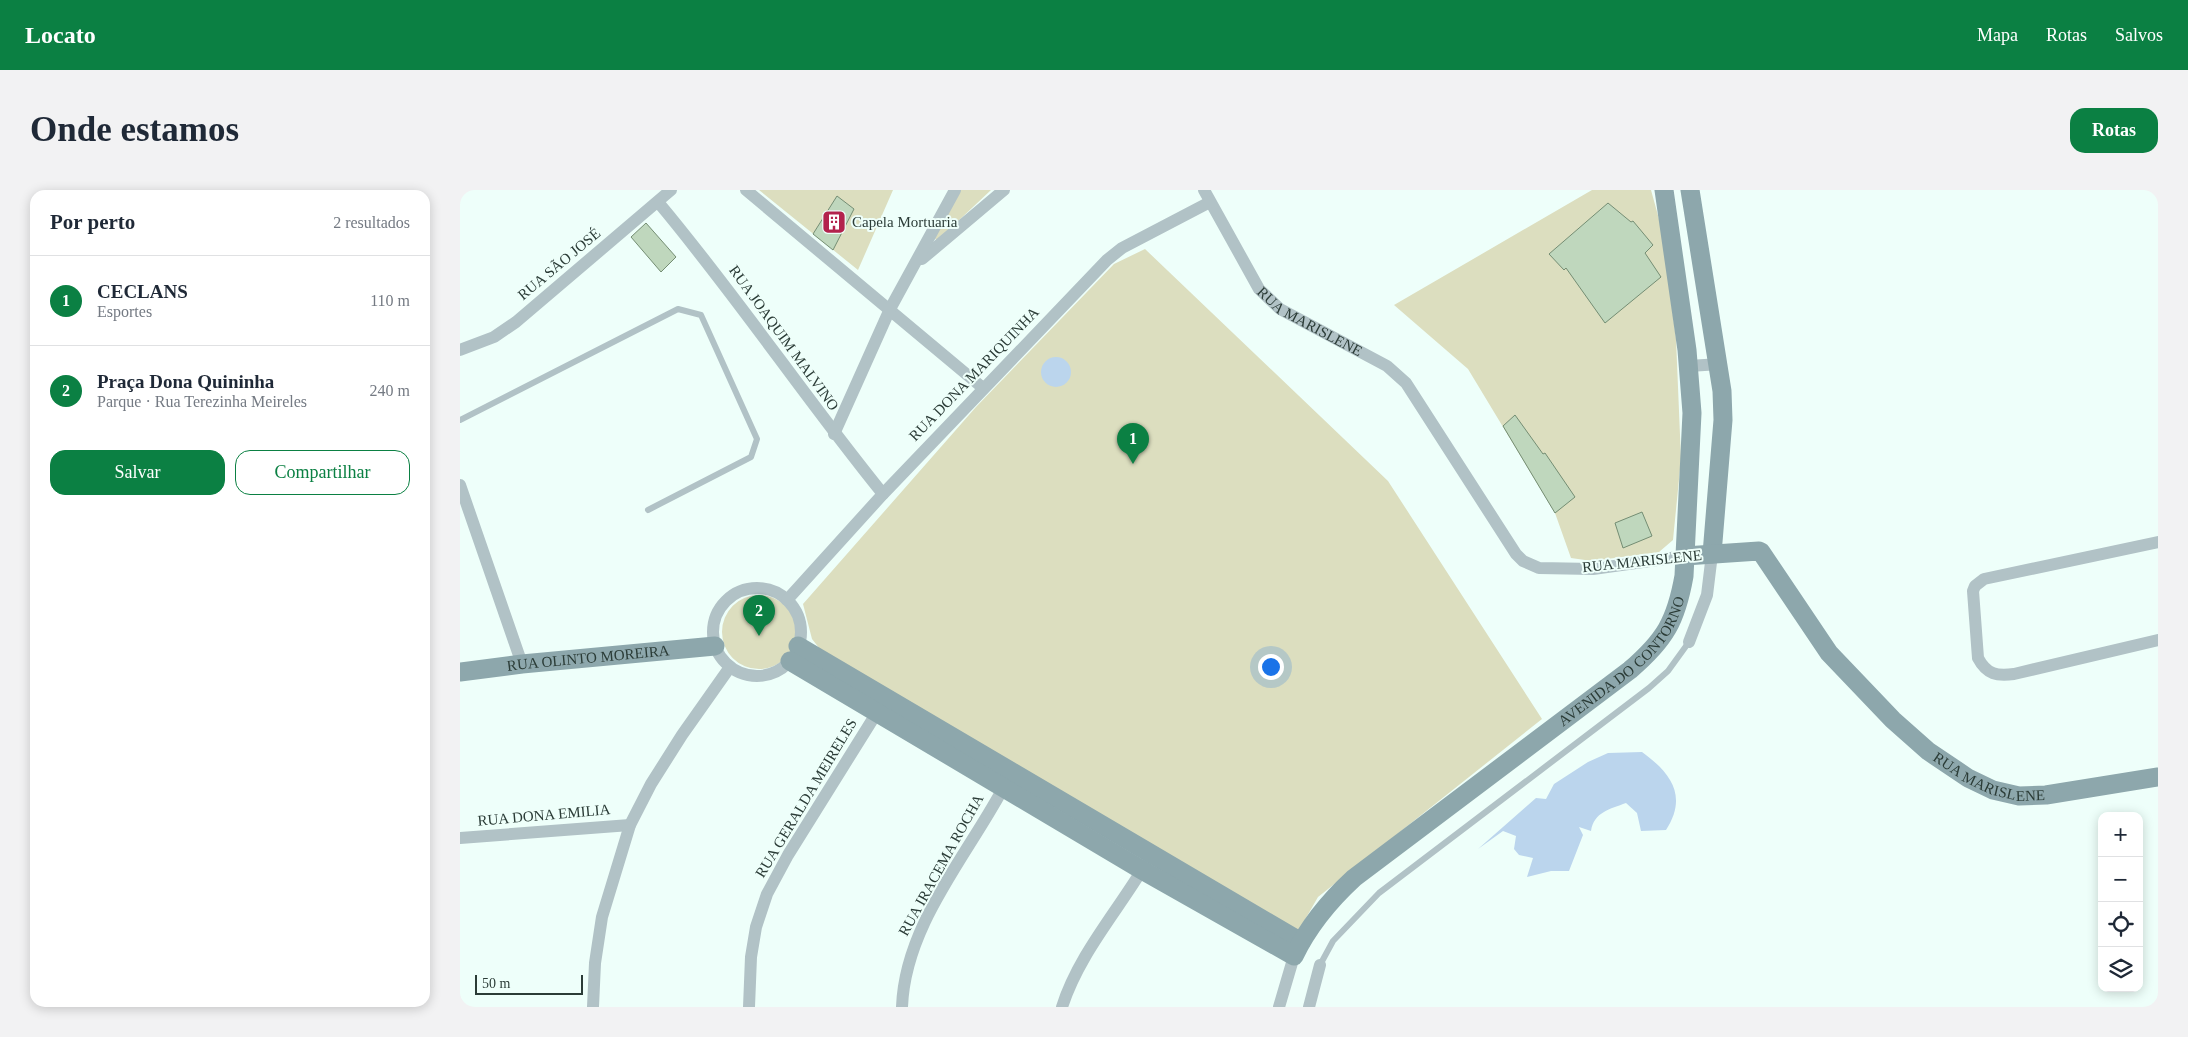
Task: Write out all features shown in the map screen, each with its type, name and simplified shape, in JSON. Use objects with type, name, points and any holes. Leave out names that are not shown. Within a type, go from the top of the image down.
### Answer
[{"type":"street","name":"RUA SÃO JOSÉ","points":[[460,350],[494,337],[516,322],[671,190]]},
{"type":"street","points":[[746,190],[983,388]]},
{"type":"street","points":[[834,434],[890,310],[955,190]]},
{"type":"street","points":[[917,263],[1004,190]]},
{"type":"street","name":"RUA MARISLENE","points":[[1204,190],[1259,289],[1268,300],[1280,309],[1387,366],[1406,383],[1516,554],[1523,561],[1539,568],[1593,569],[1685,556],[1762,552],[1829,653],[1893,720],[1928,751],[1968,778],[1993,790],[2019,796],[2046,795],[2158,777]]},
{"type":"street","name":"AVENIDA DO CONTORNO","points":[[1280,1007],[1298,949],[1332,898],[1354,878],[1643,659],[1670,626],[1679,600],[1685,556],[1692,446],[1689,366],[1664,190]]},
{"type":"street","points":[[1689,642],[1707,595],[1722,420],[1720,364],[1690,190]]},
{"type":"street","name":"RUA JOAQUIM MALVINO","points":[[658,202],[726,285],[834,434],[883,494]]},
{"type":"street","name":"RUA DONA MARIQUINHA","points":[[786,600],[983,388],[1115,254],[1210,202]]},
{"type":"street","points":[[1689,366],[1720,364]]},
{"type":"street","points":[[460,485],[522,664]]},
{"type":"street","points":[[2158,542],[1984,579],[1975,586],[1973,591],[1978,658],[1982,666],[1990,673],[1999,676],[2158,640]]},
{"type":"street","points":[[761,588],[775,592],[786,600],[794,610],[799,621],[800,634],[794,653],[780,669],[768,674],[755,676],[742,673],[730,667],[721,657],[715,646],[713,631],[715,617],[722,604],[733,595],[746,589],[761,588]]},
{"type":"street","name":"RUA OLINTO MOREIRA","points":[[460,672],[522,664],[715,646]]},
{"type":"street","points":[[794,653],[1146,862],[1298,949]]},
{"type":"street","points":[[594,1007],[595,963],[602,917],[630,825],[651,784],[682,735],[730,667]]},
{"type":"street","name":"RUA GERALDA MEIRELES","points":[[749,1007],[751,957],[754,937],[767,894],[788,855],[882,705]]},
{"type":"street","name":"RUA IRACEMA ROCHA","points":[[902,1007],[905,974],[922,924],[1008,780]]},
{"type":"street","name":"RUA DONA EMILIA","points":[[460,838],[630,825]]},
{"type":"street","points":[[1062,1007],[1068,988],[1082,961],[1146,862]]},
{"type":"street","points":[[1309,1007],[1320,965]]},
{"type":"lane","points":[[460,420],[678,309],[701,315],[757,439],[755,452],[751,457],[648,510]]},
{"type":"lane","points":[[1320,965],[1333,941],[1379,893],[1649,688],[1668,671],[1689,642]]},
{"type":"green space","points":[[759,190],[893,190],[858,270]]},
{"type":"green space","points":[[960,190],[991,190],[937,241],[932,235]]},
{"type":"green space","points":[[1592,190],[1651,190],[1662,230],[1676,339],[1681,459],[1673,540],[1659,552],[1592,561],[1571,558],[1555,513],[1468,369],[1394,305]]},
{"type":"green space","points":[[1145,249],[1388,481],[1542,719],[1318,897],[1295,937],[827,658],[812,639],[803,604],[976,407],[1114,264]]},
{"type":"green space","points":[[752,595],[766,595],[780,601],[790,611],[796,625],[796,639],[790,653],[780,663],[766,669],[752,669],[738,663],[728,653],[722,639],[722,625],[728,611],[738,601]]},
{"type":"water","points":[[1056,357],[1067,361],[1071,372],[1067,383],[1056,387],[1045,383],[1041,372],[1045,361]]},
{"type":"water","points":[[1642,752],[1661,768],[1673,786],[1676,806],[1666,830],[1641,831],[1637,813],[1626,803],[1599,815],[1595,819],[1591,831],[1579,827],[1583,835],[1569,871],[1551,871],[1527,877],[1533,858],[1519,855],[1514,849],[1516,836],[1503,831],[1478,849],[1536,798],[1546,799],[1554,784],[1588,762],[1608,753]]},
{"type":"building","name":"Capela Mortuaria","points":[[837,196],[854,209],[833,250],[813,234]]},
{"type":"building","points":[[1608,203],[1631,222],[1633,221],[1653,245],[1645,253],[1661,277],[1605,323],[1566,268],[1564,270],[1549,254]]},
{"type":"building","points":[[646,223],[676,257],[661,272],[631,237]]},
{"type":"building","points":[[1515,415],[1543,454],[1545,453],[1575,497],[1555,513],[1503,426]]},
{"type":"building","points":[[1642,512],[1652,536],[1623,548],[1615,523]]},
{"type":"place","name":"Capela Mortuaria","points":[[834,222]]},
{"type":"place","name":"CECLANS","points":[[1133,464]]},
{"type":"place","name":"Praça Dona Quininha","points":[[759,636]]}]
